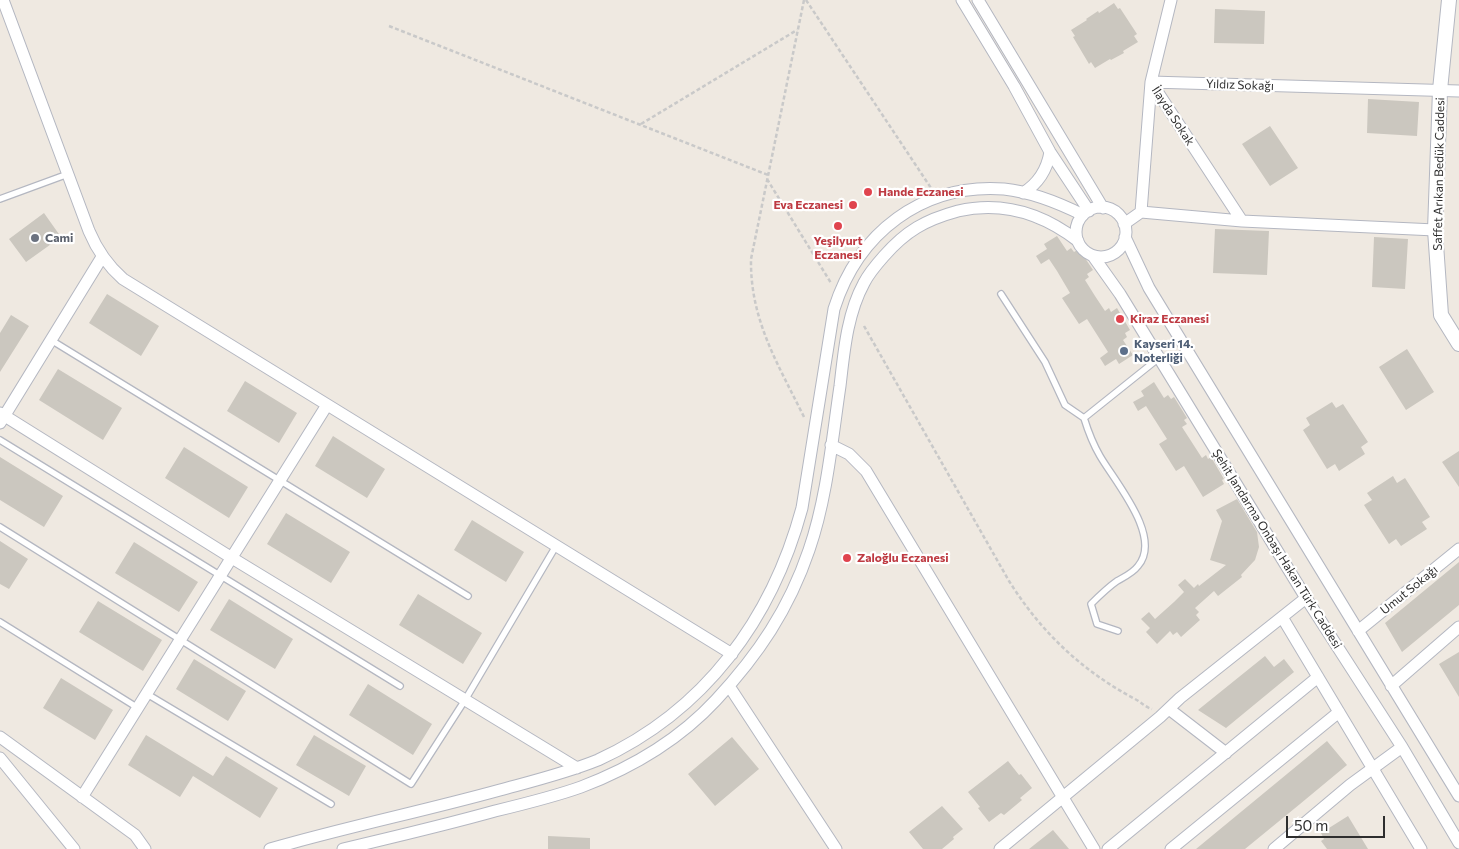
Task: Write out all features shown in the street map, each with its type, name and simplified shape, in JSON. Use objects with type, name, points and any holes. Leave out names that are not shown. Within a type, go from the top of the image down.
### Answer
[{"type":"street","points":[[4,0],[94,245],[111,268],[123,279],[732,654]]},
{"type":"street","points":[[962,0],[1014,86],[1086,213]]},
{"type":"street","points":[[978,0],[1103,208]]},
{"type":"street","name":"İlayda Sokak","points":[[1171,0],[1151,82],[1242,221]]},
{"type":"street","name":"Saffet Arıkan Bedük Caddesi","points":[[1449,0],[1453,16],[1440,90],[1435,230],[1442,315],[1459,344]]},
{"type":"street","points":[[1141,212],[1151,82]]},
{"type":"street","name":"Yıldız Sokağı","points":[[1151,82],[1459,91]]},
{"type":"street","points":[[1023,193],[1044,174],[1050,152]]},
{"type":"street","points":[[270,849],[481,796],[577,768],[620,748],[667,719],[698,693],[732,654],[768,597],[786,560],[802,508],[831,323],[838,294],[853,265],[863,251],[880,232],[903,214],[926,202],[951,194],[977,190],[1004,189],[1056,202],[1086,213],[1103,208],[1116,212],[1121,217],[1124,224],[1125,237],[1123,244],[1113,254],[1100,257],[1086,253],[1078,242],[1066,232],[1041,218],[1017,210],[994,207],[965,210],[939,217],[915,228],[902,237],[874,267],[860,292],[846,337],[832,445],[817,525],[800,574],[768,636],[729,686],[694,722],[642,758],[579,787],[468,819],[343,849]]},
{"type":"street","points":[[1124,224],[1141,212],[1242,221],[1435,230]]},
{"type":"street","points":[[1078,242],[1077,227],[1086,213]]},
{"type":"street","name":"Şehit Jandarma Onbaşı Hakan Türk Caddesi","points":[[1125,237],[1149,288],[1391,686],[1455,779],[1459,796]]},
{"type":"street","name":"Şehit Jandarma Onbaşı Hakan Türk Caddesi","points":[[1093,256],[1120,294],[1306,598],[1402,747],[1459,843]]},
{"type":"street","points":[[102,257],[1,417],[577,768]]},
{"type":"street","points":[[82,797],[327,405]]},
{"type":"street","points":[[832,445],[849,454],[866,471],[1094,849]]},
{"type":"street","name":"Umut Sokağı","points":[[1358,631],[1459,549]]},
{"type":"street","points":[[1000,849],[1306,598]]},
{"type":"street","points":[[1282,617],[1421,849]]},
{"type":"street","points":[[1391,686],[1459,627]]},
{"type":"street","points":[[1108,849],[1318,677]]},
{"type":"street","points":[[729,686],[836,849]]},
{"type":"street","points":[[1172,849],[1339,712]]},
{"type":"street","points":[[1164,713],[1226,753]]},
{"type":"street","points":[[0,737],[135,835],[145,849]]},
{"type":"street","points":[[1274,849],[1350,785],[1402,747]]},
{"type":"street","points":[[0,758],[74,849]]},
{"type":"lane","points":[[0,199],[68,174]]},
{"type":"lane","points":[[1001,294],[1045,362],[1065,406],[1084,418],[1087,430],[1099,454],[1129,500],[1139,521],[1146,542],[1145,553],[1139,566],[1102,592],[1091,604],[1097,624],[1118,631]]},
{"type":"lane","points":[[51,340],[468,596]]},
{"type":"lane","points":[[1084,418],[1159,358]]},
{"type":"lane","points":[[0,440],[400,686]]},
{"type":"lane","points":[[0,527],[411,784],[465,700],[556,546]]},
{"type":"lane","points":[[0,622],[138,708]]},
{"type":"lane","points":[[147,694],[331,804]]},
{"type":"path","points":[[805,0],[751,259],[754,304],[764,332],[814,437]]},
{"type":"path","points":[[805,0],[937,198]]},
{"type":"path","points":[[389,26],[768,175]]},
{"type":"path","points":[[640,124],[798,30]]},
{"type":"path","points":[[767,179],[838,294]]},
{"type":"path","points":[[864,326],[1009,581],[1033,617],[1081,665],[1100,679],[1149,708],[1164,713]]},
{"type":"building","points":[[1114,3],[1118,9],[1120,8],[1137,34],[1134,36],[1138,42],[1123,51],[1124,53],[1095,68],[1091,62],[1089,64],[1073,37],[1075,36],[1071,30],[1098,11],[1099,13]]},
{"type":"building","points":[[1215,9],[1265,11],[1264,44],[1214,43]]},
{"type":"building","points":[[1368,99],[1419,102],[1417,136],[1367,133]]},
{"type":"building","points":[[1270,126],[1298,168],[1270,186],[1242,144]]},
{"type":"building","name":"Cami","points":[[44,213],[61,237],[26,262],[9,239]]},
{"type":"building","points":[[1215,229],[1269,231],[1267,275],[1213,273]]},
{"type":"building","points":[[1057,236],[1067,251],[1071,248],[1074,252],[1079,249],[1093,270],[1087,274],[1089,277],[1085,280],[1095,296],[1105,311],[1109,308],[1111,312],[1117,308],[1130,330],[1125,333],[1127,337],[1123,340],[1133,355],[1119,364],[1116,359],[1105,366],[1100,358],[1108,352],[1087,319],[1079,324],[1062,298],[1070,293],[1049,259],[1041,264],[1036,256],[1047,249],[1044,244]]},
{"type":"building","points":[[1374,237],[1408,239],[1405,289],[1372,287]]},
{"type":"building","points":[[107,294],[159,326],[141,356],[89,323]]},
{"type":"building","points":[[11,315],[29,326],[0,372],[0,333]]},
{"type":"building","points":[[1407,349],[1434,392],[1406,410],[1379,367]]},
{"type":"building","points":[[58,369],[122,408],[103,440],[39,400]]},
{"type":"building","points":[[245,381],[297,413],[279,443],[227,411]]},
{"type":"building","points":[[1154,382],[1164,398],[1168,395],[1171,399],[1174,397],[1187,418],[1184,420],[1187,424],[1182,427],[1202,458],[1206,455],[1208,459],[1211,457],[1224,479],[1222,480],[1224,484],[1203,497],[1184,466],[1176,471],[1159,444],[1167,439],[1146,406],[1138,411],[1133,402],[1144,396],[1141,391]]},
{"type":"building","points":[[1332,402],[1336,408],[1343,404],[1368,442],[1361,447],[1365,454],[1339,471],[1335,464],[1327,469],[1303,430],[1310,425],[1306,418]]},
{"type":"building","points":[[333,436],[385,469],[367,498],[315,466]]},
{"type":"building","points":[[184,447],[248,487],[229,518],[165,478]]},
{"type":"building","points":[[1459,451],[1459,487],[1442,462]]},
{"type":"building","points":[[0,457],[63,496],[44,527],[0,500]]},
{"type":"building","points":[[1393,476],[1397,483],[1405,478],[1430,517],[1422,522],[1427,529],[1401,546],[1396,539],[1389,544],[1364,505],[1372,500],[1367,493]]},
{"type":"building","points":[[1237,499],[1257,532],[1259,547],[1255,560],[1241,575],[1242,577],[1218,596],[1214,591],[1195,608],[1199,612],[1196,615],[1200,620],[1181,637],[1177,632],[1173,635],[1170,631],[1157,644],[1146,632],[1150,628],[1141,619],[1149,612],[1155,619],[1174,602],[1184,592],[1178,585],[1185,579],[1194,588],[1226,565],[1210,560],[1222,521],[1216,510]]},
{"type":"building","points":[[286,513],[350,552],[331,583],[267,544]]},
{"type":"building","points":[[472,520],[524,552],[506,582],[454,550]]},
{"type":"building","points":[[0,541],[28,559],[9,589],[0,584]]},
{"type":"building","points":[[134,542],[198,582],[179,612],[115,573]]},
{"type":"building","points":[[1459,562],[1459,605],[1402,652],[1385,623]]},
{"type":"building","points":[[418,594],[482,633],[463,664],[399,625]]},
{"type":"building","points":[[229,599],[293,639],[275,669],[210,630]]},
{"type":"building","points":[[98,601],[162,640],[143,671],[79,632]]},
{"type":"building","points":[[1459,652],[1459,697],[1439,664]]},
{"type":"building","points":[[1265,656],[1274,667],[1284,659],[1294,672],[1226,728],[1198,710]]},
{"type":"building","points":[[194,659],[246,691],[228,721],[176,689]]},
{"type":"building","points":[[61,678],[113,710],[95,740],[43,708]]},
{"type":"building","points":[[368,684],[432,724],[413,755],[349,715]]},
{"type":"building","points":[[146,735],[213,776],[226,756],[278,788],[260,818],[193,776],[180,797],[128,765]]},
{"type":"building","points":[[314,735],[366,766],[349,796],[296,765]]},
{"type":"building","points":[[732,737],[759,769],[715,806],[688,774]]},
{"type":"building","points":[[1327,741],[1347,765],[1300,804],[1245,849],[1196,849]]},
{"type":"building","points":[[1008,761],[1032,788],[1020,798],[1022,800],[1004,815],[1001,813],[989,822],[968,792]]},
{"type":"building","points":[[942,806],[963,829],[942,849],[923,849],[909,832]]},
{"type":"building","points":[[1348,816],[1368,849],[1327,849],[1321,841],[1324,839],[1321,833]]},
{"type":"building","points":[[1053,830],[1069,849],[1029,849]]},
{"type":"building","points":[[548,836],[590,838],[590,849],[548,849]]},
{"type":"place","name":"Hande Eczanesi","points":[[868,192]]},
{"type":"place","name":"Eva Eczanesi","points":[[853,205]]},
{"type":"place","name":"Yeşilyurt Eczanesi","points":[[838,226]]},
{"type":"place","name":"Cami","points":[[35,238]]},
{"type":"place","name":"Kiraz Eczanesi","points":[[1120,319]]},
{"type":"place","name":"Kayseri 14. Noterliği","points":[[1124,351]]},
{"type":"place","name":"Zaloğlu Eczanesi","points":[[847,558]]}]
